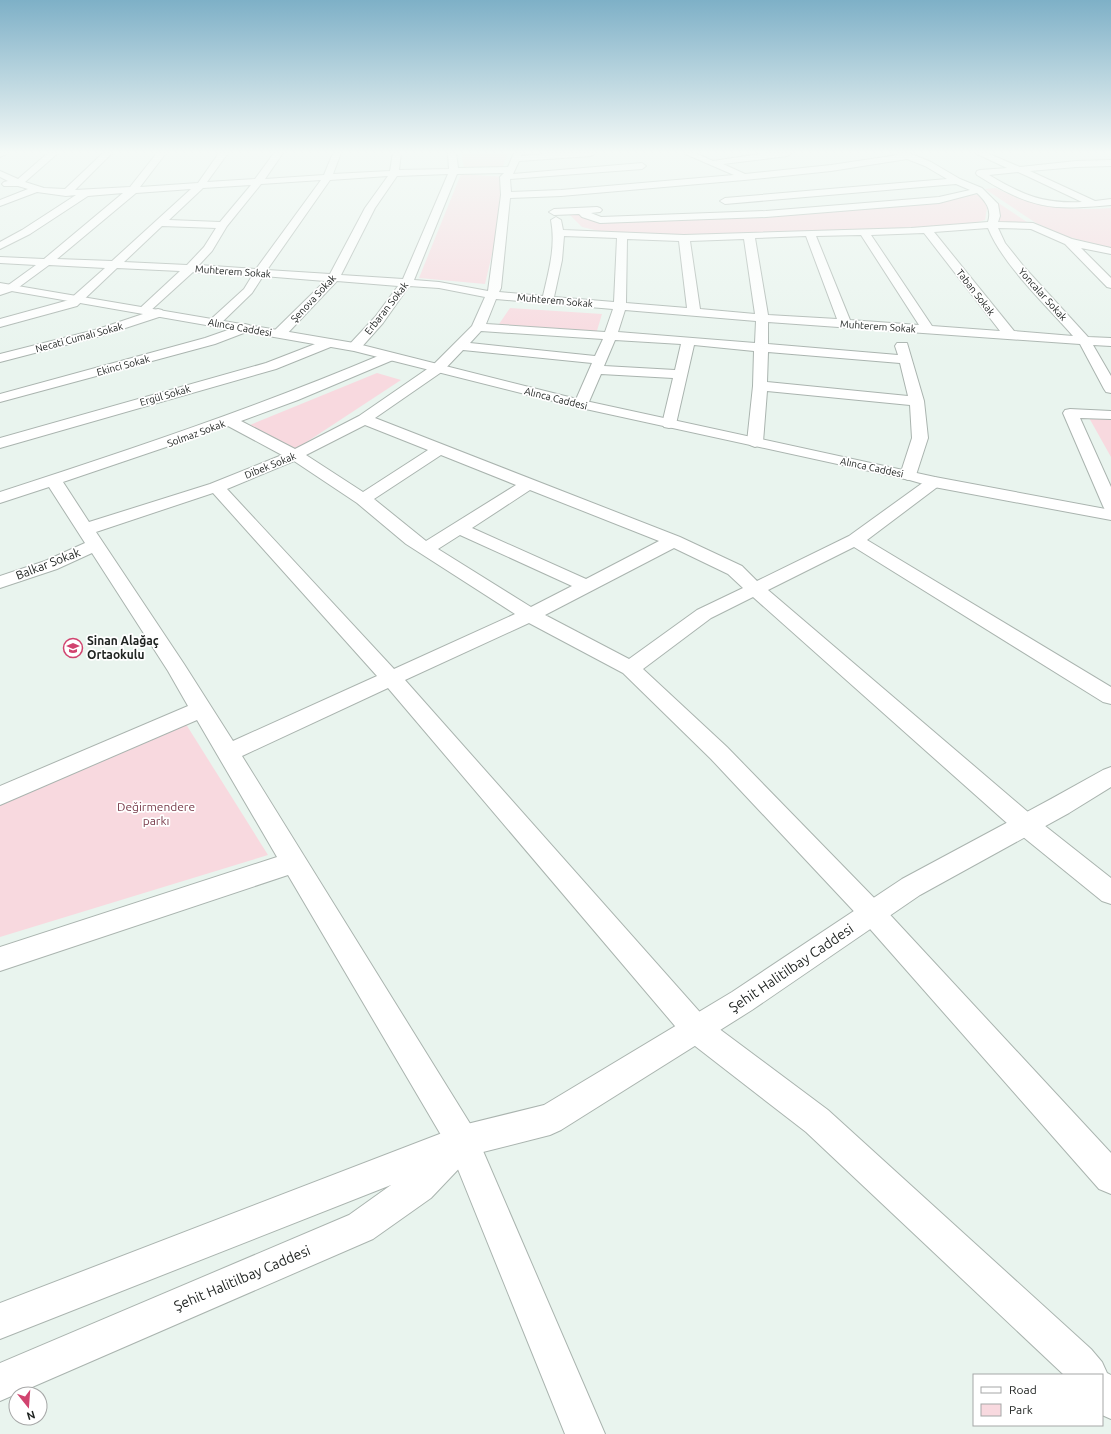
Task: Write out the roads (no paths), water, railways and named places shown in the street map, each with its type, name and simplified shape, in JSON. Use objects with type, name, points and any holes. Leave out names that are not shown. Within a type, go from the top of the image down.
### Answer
[{"type":"street","points":[[0,246],[45,220]]},
{"type":"street","points":[[4,288],[47,262],[97,220]]},
{"type":"street","points":[[0,323],[75,301],[112,265],[164,220]]},
{"type":"street","points":[[151,312],[208,249],[227,220]]},
{"type":"street","points":[[214,323],[248,291],[261,273],[273,252],[296,220]]},
{"type":"street","name":"Şenova Sokak","points":[[279,334],[334,278],[364,220]]},
{"type":"street","name":"Erbaran Sokak","points":[[354,347],[379,320],[407,283],[434,220]]},
{"type":"street","name":"Dibek Sokak","points":[[91,537],[295,455],[364,419],[438,368],[478,327],[495,288],[503,220]]},
{"type":"street","points":[[548,299],[556,263],[560,233],[556,220]]},
{"type":"street","points":[[992,225],[994,220]]},
{"type":"street","points":[[1024,220],[1033,226],[1069,242],[1111,251]]},
{"type":"street","points":[[160,224],[223,225]]},
{"type":"street","points":[[560,233],[684,238],[927,230],[992,225],[1033,226]]},
{"type":"street","name":"Yoncalar Sokak","points":[[992,225],[1000,244],[1021,270],[1084,340],[1111,388]]},
{"type":"street","name":"Taban Sokak","points":[[927,230],[1010,335]]},
{"type":"street","points":[[864,232],[928,329]]},
{"type":"street","points":[[810,233],[845,323]]},
{"type":"street","points":[[749,235],[762,318],[760,386],[755,442]]},
{"type":"street","points":[[581,404],[610,337],[620,306],[622,236]]},
{"type":"street","points":[[684,238],[694,312]]},
{"type":"street","points":[[1069,242],[1111,285]]},
{"type":"street","name":"Muhterem Sokak","points":[[0,260],[190,268],[439,285],[492,295],[620,306],[762,318],[1111,342]]},
{"type":"street","name":"Alınca Caddesi","points":[[4,288],[354,347],[388,357],[668,424],[908,475],[934,482],[1111,515]]},
{"type":"street","name":"Necati Cumalı Sokak","points":[[0,358],[122,327],[151,312]]},
{"type":"street","points":[[478,327],[688,341],[906,360]]},
{"type":"street","points":[[898,327],[917,401],[920,438],[908,475]]},
{"type":"street","name":"Ekinci Sokak","points":[[0,398],[210,341],[245,328]]},
{"type":"street","points":[[668,424],[688,341]]},
{"type":"street","name":"Ergül Sokak","points":[[0,443],[271,366],[328,343]]},
{"type":"street","points":[[460,346],[598,365],[680,374]]},
{"type":"street","name":"Solmaz Sokak","points":[[0,498],[230,421],[348,375],[388,357]]},
{"type":"street","points":[[760,386],[917,401]]},
{"type":"street","points":[[1111,415],[1070,413],[1111,506]]},
{"type":"street","points":[[364,419],[674,541],[735,570],[756,590],[1026,825],[1111,893]]},
{"type":"street","points":[[230,421],[295,455],[363,499],[412,540],[530,615],[630,668],[719,753],[872,913],[1111,1177]]},
{"type":"street","points":[[363,499],[440,449]]},
{"type":"street","points":[[53,480],[202,709],[463,1141],[585,1434]]},
{"type":"street","points":[[630,668],[704,614],[756,590],[855,540],[934,482]]},
{"type":"street","points":[[426,549],[528,484]]},
{"type":"street","points":[[216,487],[391,678],[696,1029],[817,1121],[1078,1362],[1088,1374]]},
{"type":"street","points":[[458,528],[587,586]]},
{"type":"street","name":"Balkar Sokak","points":[[0,582],[51,565],[91,537]]},
{"type":"street","points":[[855,540],[1111,696]]},
{"type":"street","points":[[228,753],[530,615],[674,541]]},
{"type":"street","points":[[0,796],[202,709]]},
{"type":"street","name":"Şehit Halitilbay Caddesi","points":[[0,1321],[463,1141],[550,1119],[742,1001],[911,887],[1026,825],[1111,776]]},
{"type":"street","points":[[0,958],[294,862]]},
{"type":"street","name":"Şehit Halitilbay Caddesi","points":[[0,1382],[361,1227],[419,1186],[463,1141]]},
{"type":"street","points":[[1103,1391],[1111,1400]]},
{"type":"place","name":"Sinan Alağaç Ortaokulu","points":[[73,648]]},
{"type":"park label","name":"Değirmendere parkı","points":[[156,814]]}]
